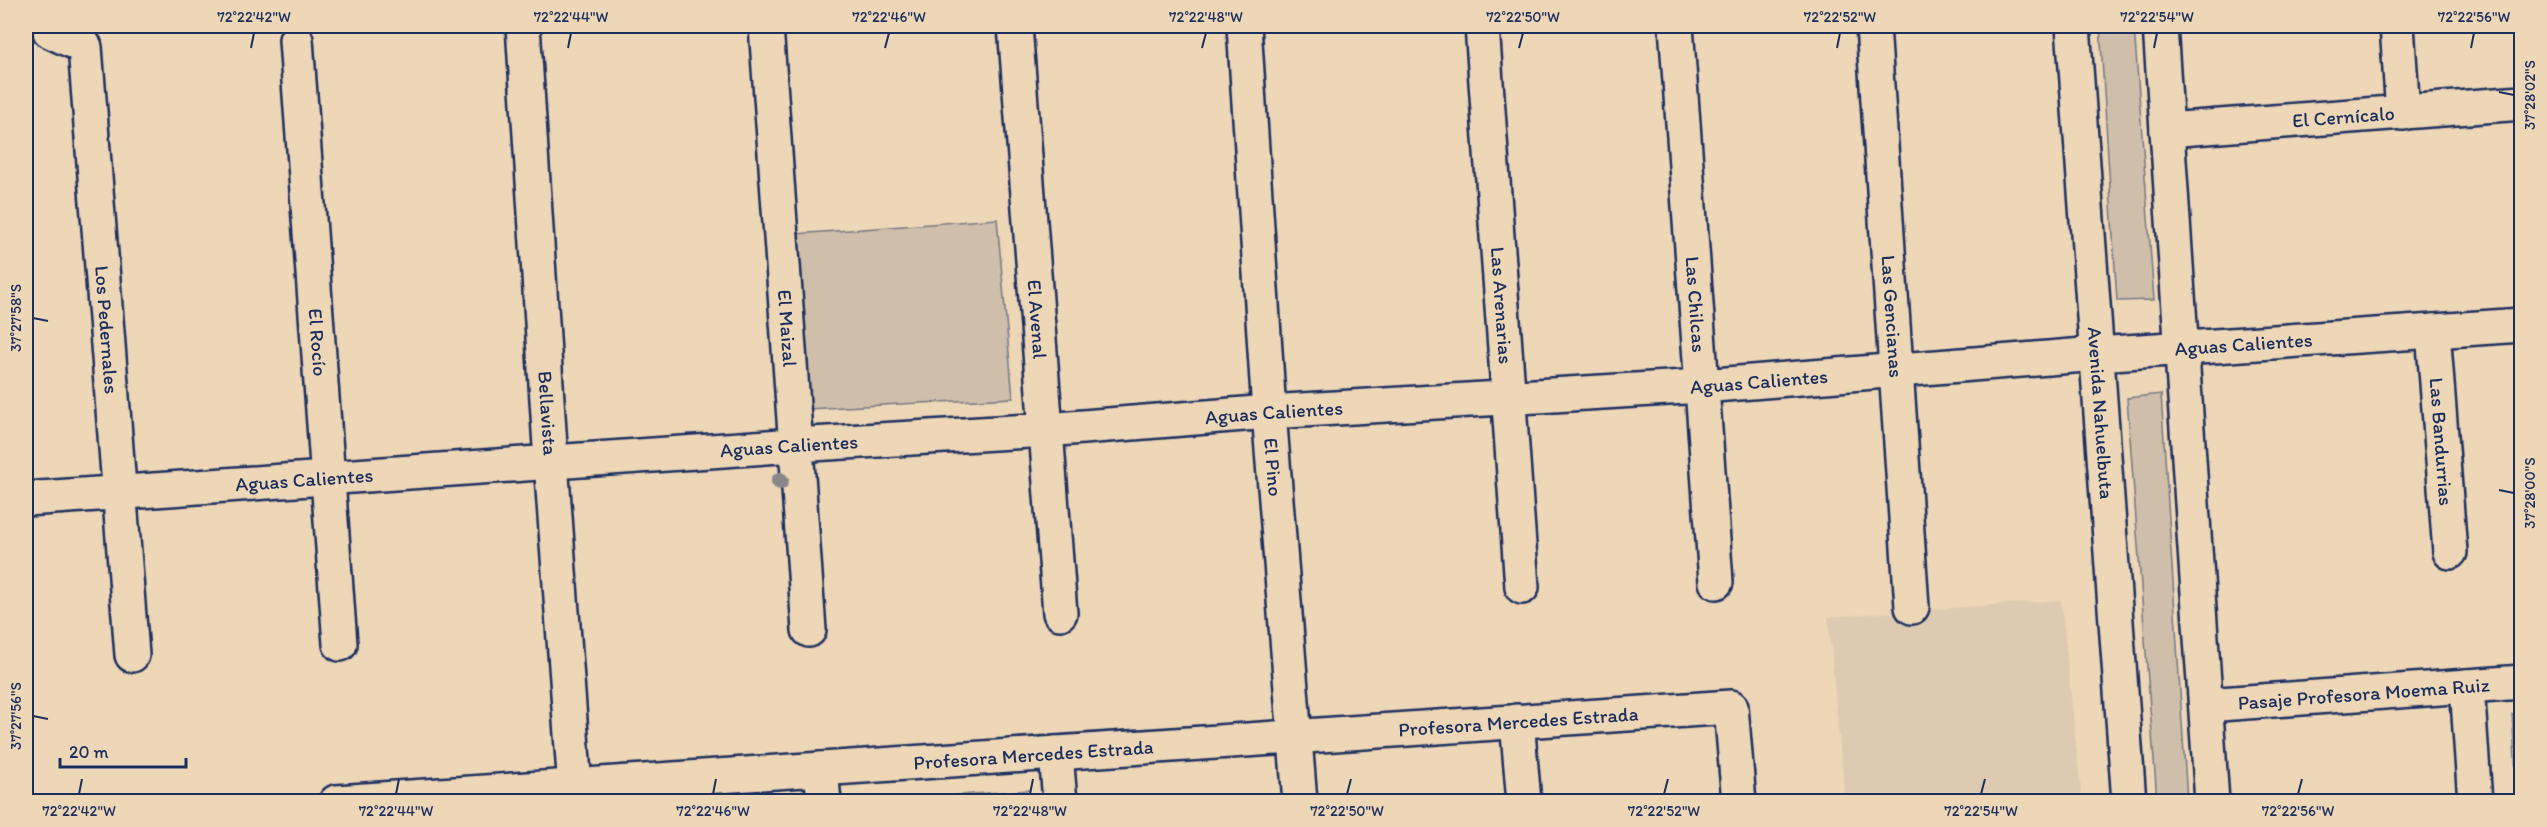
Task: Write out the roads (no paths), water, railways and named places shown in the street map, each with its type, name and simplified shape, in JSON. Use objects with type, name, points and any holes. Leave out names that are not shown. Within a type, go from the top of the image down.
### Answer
[{"type":"street","name":"Los Pedernales","points":[[50,26],[50,31],[86,47],[132,655]]},
{"type":"street","name":"Bellavista","points":[[523,26],[575,794]]},
{"type":"street","name":"El Maizal","points":[[765,26],[809,630]]},
{"type":"street","name":"El Avenal","points":[[1015,26],[1060,613]]},
{"type":"street","name":"El Pino","points":[[1244,26],[1269,412],[1293,737],[1300,801]]},
{"type":"street","name":"Las Arenarias","points":[[1482,26],[1522,587]]},
{"type":"street","name":"Las Chilcas","points":[[1676,26],[1716,582]]},
{"type":"street","name":"Las Gencianas","points":[[1873,26],[1912,607]]},
{"type":"street","name":"Avenida Nahuelbuta","points":[[2073,26],[2129,801]]},
{"type":"street","points":[[2160,26],[2212,801]]},
{"type":"street","points":[[2397,26],[2403,113]]},
{"type":"street","name":"El Rocío","points":[[296,40],[340,644]]},
{"type":"street","name":"El Cernícalo","points":[[2167,130],[2522,104]]},
{"type":"street","name":"Aguas Calientes","points":[[26,499],[1509,395],[1702,386],[2097,354],[2522,325]]},
{"type":"street","name":"Las Bandurrias","points":[[2433,332],[2450,552]]},
{"type":"street","name":"Pasaje Profesora Moema Ruiz","points":[[2206,705],[2522,682]]},
{"type":"street","points":[[2467,686],[2475,801]]},
{"type":"street","name":"Profesora Mercedes Estrada","points":[[351,801],[575,794],[821,769],[1731,706],[1739,801]]},
{"type":"street","points":[[1517,721],[1524,801]]},
{"type":"street","points":[[1056,753],[1060,801]]},
{"type":"street","points":[[821,769],[824,801]]}]
